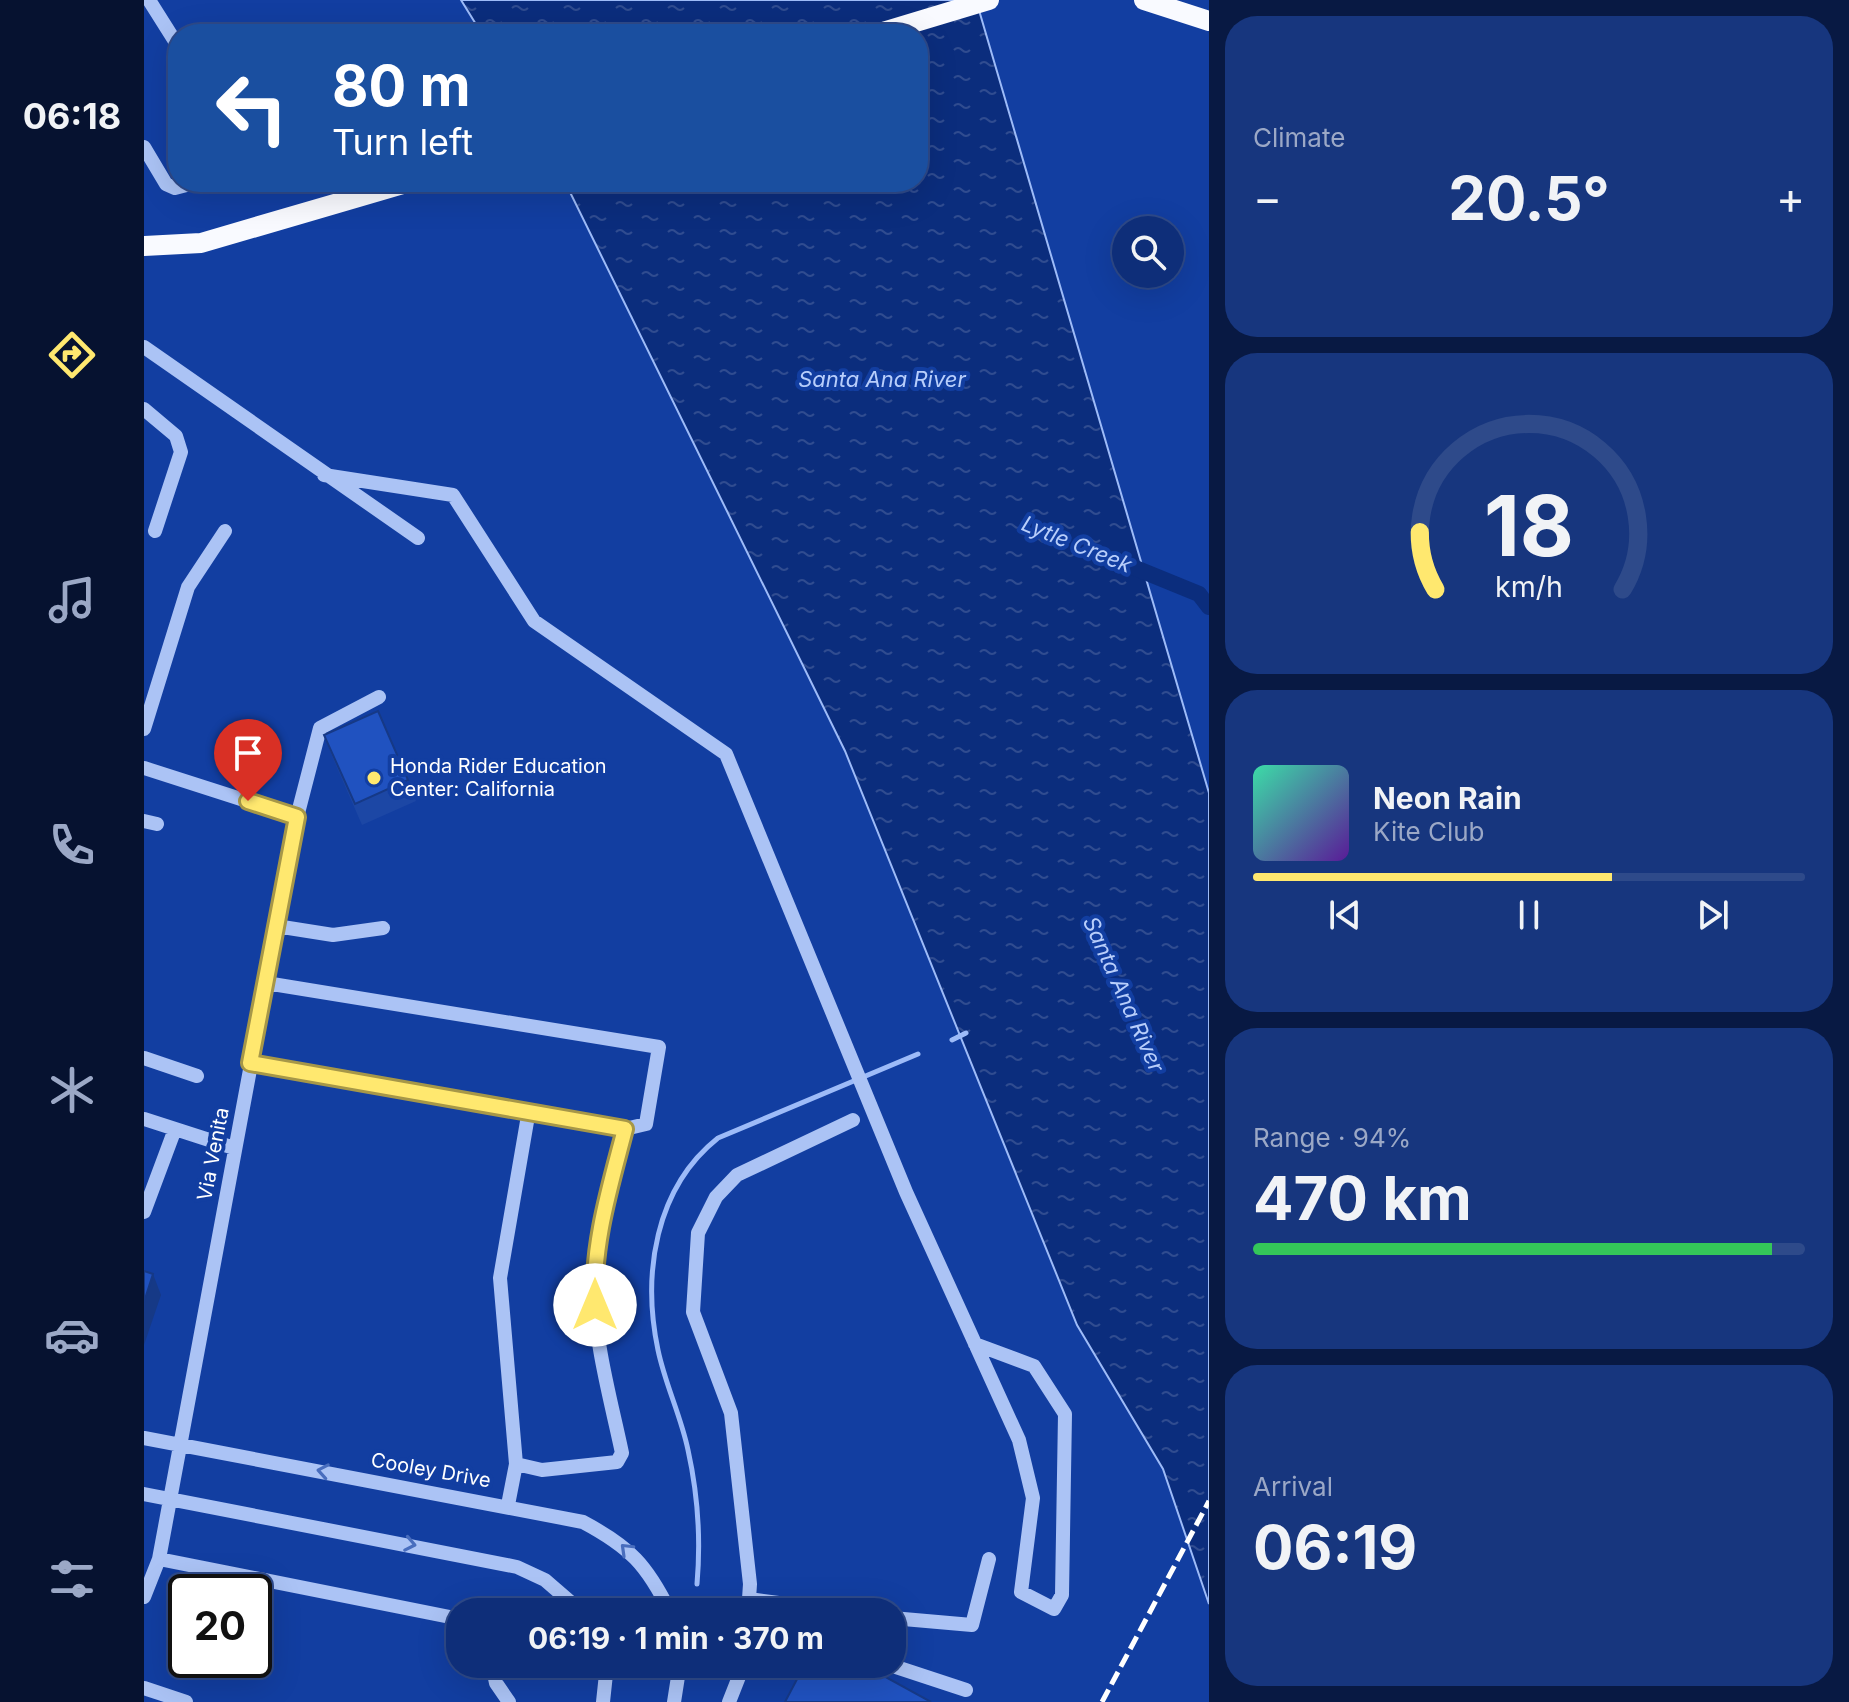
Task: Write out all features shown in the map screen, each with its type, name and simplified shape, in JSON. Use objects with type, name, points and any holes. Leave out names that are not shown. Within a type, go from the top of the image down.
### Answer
[{"type":"main road","points":[[909,24],[989,0]]},
{"type":"main road","points":[[1147,1],[1209,21]]},
{"type":"main road","points":[[144,246],[201,243],[376,192]]},
{"type":"street","points":[[149,0],[168,30]]},
{"type":"street","points":[[144,147],[168,185]]},
{"type":"street","points":[[144,347],[418,538]]},
{"type":"street","points":[[144,409],[176,436],[181,452],[155,531]]},
{"type":"street","points":[[324,475],[453,495],[534,621],[726,754],[906,1192],[975,1344],[1019,1440],[1033,1498],[1021,1592],[1054,1609],[1062,1595],[1065,1414],[1034,1366],[975,1344]]},
{"type":"street","points":[[144,729],[188,587],[225,531]]},
{"type":"street","name":"Via Venita","points":[[144,1597],[159,1559],[297,817],[320,728],[379,697]]},
{"type":"street","points":[[144,768],[297,817]]},
{"type":"street","points":[[276,926],[333,935],[383,928]]},
{"type":"street","points":[[250,1063],[625,1129],[646,1124],[659,1047],[266,983]]},
{"type":"street","points":[[144,1058],[197,1076]]},
{"type":"street","points":[[508,1505],[516,1464],[500,1278],[529,1110]]},
{"type":"street","points":[[144,1119],[234,1148]]},
{"type":"street","points":[[749,1598],[731,1413],[693,1312],[698,1233],[716,1197],[737,1175],[853,1120]]},
{"type":"street","points":[[144,1212],[175,1129]]},
{"type":"street","points":[[516,1464],[542,1470],[617,1462],[622,1453],[597,1332],[594,1277],[603,1214],[625,1129]]},
{"type":"street","name":"Cooley Drive","points":[[144,1438],[508,1505],[583,1522],[615,1539],[651,1573],[663,1598]]},
{"type":"street","points":[[144,1494],[517,1567],[545,1580],[566,1598]]},
{"type":"street","points":[[159,1559],[446,1616]]},
{"type":"street","points":[[906,1619],[972,1625],[989,1559]]},
{"type":"street","points":[[906,1670],[966,1690]]},
{"type":"street","points":[[495,1678],[509,1702]]},
{"type":"street","points":[[603,1702],[606,1678]]},
{"type":"street","points":[[674,1702],[678,1678]]},
{"type":"street","points":[[729,1702],[738,1678]]},
{"type":"street","points":[[144,1688],[186,1702]]},
{"type":"water","name":"Santa Ana River","points":[[461,0],[976,0],[1209,793],[1209,1604],[1163,1469],[1077,1325],[845,751],[570,192],[928,192],[928,24],[476,24]]},
{"type":"building","name":"Honda Rider Education Center: California","points":[[378,711],[408,780],[355,804],[324,735]]},
{"type":"building","points":[[144,1271],[153,1274],[144,1302]]},
{"type":"building","points":[[798,1678],[887,1678],[931,1702],[785,1702]]},
{"type":"waterway","name":"Lytle Creek","points":[[1123,563],[1199,594],[1209,607]]},
{"type":"waterway","points":[[952,1040],[966,1033]]},
{"type":"waterway","points":[[697,1584],[699,1533],[694,1483],[685,1437],[661,1363],[653,1321],[653,1263],[667,1207],[697,1158],[718,1138],[918,1054]]},
{"type":"railway","points":[[1102,1702],[1209,1501]]},
{"type":"place","name":"Honda Rider Education Center: California","points":[[374,778]]},
{"type":"route","points":[[248,801],[297,817],[250,1063],[625,1129],[603,1214],[594,1277],[595,1305]]}]
